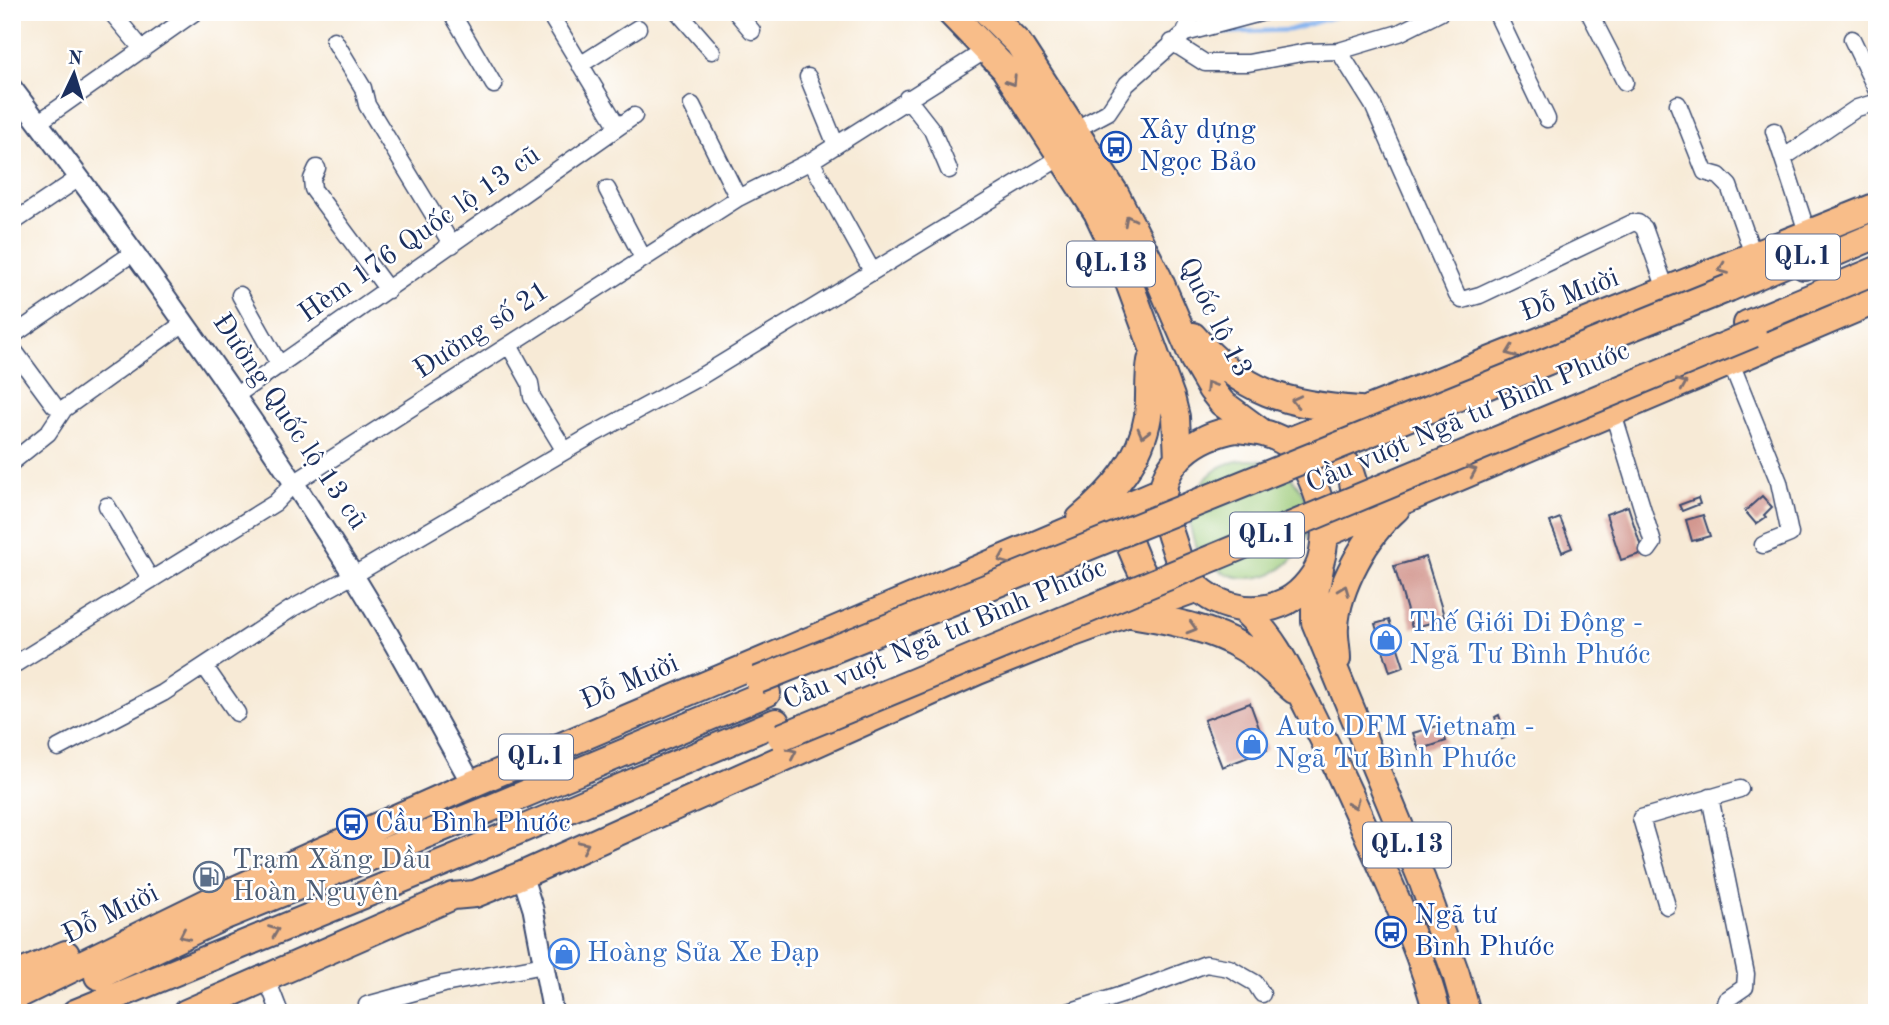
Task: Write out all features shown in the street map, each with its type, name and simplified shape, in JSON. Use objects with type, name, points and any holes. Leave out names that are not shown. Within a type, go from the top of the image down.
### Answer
[{"type":"highway","name":"QL.13","points":[[950,12],[1004,68],[1063,161],[1072,189],[1115,272],[1176,417],[1178,459]]},
{"type":"highway","name":"Quốc lộ 13","points":[[987,12],[1018,43],[1115,193],[1170,304],[1194,360],[1216,396],[1260,431]]},
{"type":"highway","name":"Đỗ Mười","points":[[1286,442],[1877,206]]},
{"type":"highway","name":"QL.1","points":[[1730,293],[1877,225]]},
{"type":"highway","name":"QL.1","points":[[1730,293],[1877,235]]},
{"type":"highway","name":"QL.1","points":[[1750,329],[1877,270]]},
{"type":"highway","name":"QL.1","points":[[1750,329],[1877,280]]},
{"type":"highway","name":"Cầu vượt Ngã tư Bình Phước","points":[[762,687],[1730,293]]},
{"type":"highway","name":"QL.1","points":[[1325,534],[1877,300]]},
{"type":"highway","points":[[1170,304],[1210,356],[1243,382],[1291,400],[1363,410]]},
{"type":"highway","name":"Cầu vượt Ngã tư Bình Phước","points":[[512,854],[779,730],[1750,329]]},
{"type":"highway","points":[[1066,532],[1113,489],[1133,461],[1147,417],[1155,364]]},
{"type":"highway","name":"QL.13","points":[[1321,561],[1299,593],[1289,600],[1260,610],[1244,610],[1220,603],[1198,588],[1184,571],[1163,504],[1164,490],[1178,459],[1200,439],[1217,432],[1237,429],[1260,431],[1286,442],[1309,474],[1320,499],[1325,534],[1321,561],[1315,593],[1315,622],[1422,880],[1467,1013]]},
{"type":"highway","points":[[1313,431],[1333,445],[1351,476],[1355,521]]},
{"type":"highway","name":"Đỗ Mười","points":[[12,998],[478,798],[1164,490]]},
{"type":"highway","points":[[1338,682],[1335,627],[1341,597],[1367,541],[1384,520],[1409,498]]},
{"type":"highway","points":[[1121,510],[1128,536],[1150,584],[1170,597]]},
{"type":"highway","name":"QL.1","points":[[75,1013],[512,854],[1126,613],[1198,588]]},
{"type":"highway","name":"QL.13","points":[[1244,610],[1272,638],[1334,761],[1394,894],[1431,988],[1437,1013]]},
{"type":"highway","points":[[1126,613],[1184,625],[1235,643],[1257,657],[1303,698]]},
{"type":"highway","name":"Đỗ Mười","points":[[19,1013],[220,908],[259,879],[478,798],[762,687]]},
{"type":"highway","name":"QL.1","points":[[211,1013],[459,907],[475,894],[512,854]]},
{"type":"highway","name":"QL.1","points":[[186,1013],[453,896],[475,894]]},
{"type":"highway","name":"QL.1","points":[[12,977],[161,912],[195,901],[220,908]]},
{"type":"street","points":[[111,12],[143,50]]},
{"type":"street","points":[[39,122],[195,12]]},
{"type":"street","points":[[452,12],[495,85]]},
{"type":"street","points":[[559,12],[551,16],[618,127]]},
{"type":"street","points":[[678,12],[712,51]]},
{"type":"street","points":[[736,12],[752,31]]},
{"type":"street","points":[[1074,130],[1108,112],[1127,84],[1179,37],[1192,12]]},
{"type":"street","points":[[1179,37],[1264,12]]},
{"type":"street","points":[[1179,37],[1205,63],[1248,63],[1307,52],[1339,51],[1399,33],[1441,12]]},
{"type":"street","points":[[1496,12],[1547,119]]},
{"type":"street","points":[[1589,12],[1625,82]]},
{"type":"street","points":[[580,65],[638,28]]},
{"type":"street","points":[[1852,39],[1877,91]]},
{"type":"street","points":[[334,40],[363,88],[367,105],[452,245]]},
{"type":"street","name":"Đường số 21","points":[[12,666],[275,503],[295,483],[643,258],[738,198],[836,145],[986,50]]},
{"type":"street","points":[[1339,51],[1373,104],[1457,295],[1462,300],[1480,295],[1614,231],[1639,223],[1644,228],[1667,292]]},
{"type":"street","points":[[808,77],[836,145]]},
{"type":"street","name":"Đường Quốc lộ 13 cũ","points":[[12,88],[184,323],[295,483],[354,575],[478,798]]},
{"type":"street","points":[[907,98],[932,130],[949,170]]},
{"type":"street","points":[[1783,158],[1857,108],[1877,102]]},
{"type":"street","points":[[1678,104],[1705,172],[1719,176],[1729,186],[1754,257]]},
{"type":"street","points":[[692,105],[738,198]]},
{"type":"street","name":"Hèm 176 Quốc lộ 13 cũ","points":[[235,396],[634,116]]},
{"type":"street","points":[[1774,131],[1808,235]]},
{"type":"street","points":[[811,160],[872,271]]},
{"type":"street","points":[[58,748],[163,693],[291,609],[565,451],[704,376],[872,271],[1063,161]]},
{"type":"street","points":[[317,168],[312,179],[313,189],[388,290]]},
{"type":"street","points":[[12,223],[79,178]]},
{"type":"street","points":[[607,189],[643,258]]},
{"type":"street","points":[[12,336],[133,253]]},
{"type":"street","points":[[240,295],[280,366]]},
{"type":"street","points":[[12,462],[48,433],[64,409],[184,323]]},
{"type":"street","points":[[509,345],[530,383],[532,397],[565,451]]},
{"type":"street","points":[[12,348],[54,405]]},
{"type":"street","points":[[1731,363],[1779,482],[1790,534],[1763,545]]},
{"type":"street","points":[[1614,413],[1653,543],[1648,550]]},
{"type":"street","points":[[107,506],[151,580]]},
{"type":"street","points":[[205,667],[237,713]]},
{"type":"street","points":[[1667,906],[1641,818],[1740,789]]},
{"type":"street","points":[[1710,797],[1746,974],[1745,987],[1726,1000],[1722,1013]]},
{"type":"street","points":[[512,854],[533,909],[544,965],[548,1011]]},
{"type":"street","points":[[1065,1013],[1206,964],[1229,968],[1255,983],[1262,993]]},
{"type":"street","points":[[367,1005],[444,984],[544,965]]},
{"type":"street","points":[[270,987],[280,1013]]},
{"type":"green space","points":[[1249,460],[1271,465],[1291,477],[1303,497],[1308,519],[1303,541],[1291,561],[1271,573],[1249,578],[1227,573],[1207,561],[1195,541],[1190,519],[1195,497],[1207,477],[1227,465]]},
{"type":"building","points":[[1762,496],[1772,507],[1764,515],[1766,517],[1756,524],[1745,511]]},
{"type":"building","points":[[1698,498],[1700,504],[1682,511],[1679,505]]},
{"type":"building","points":[[1628,506],[1643,553],[1621,560],[1606,514]]},
{"type":"building","points":[[1703,515],[1710,536],[1692,541],[1686,520]]},
{"type":"building","points":[[1560,518],[1572,548],[1562,552],[1550,522]]},
{"type":"building","points":[[1426,557],[1445,619],[1412,628],[1394,566]]},
{"type":"building","points":[[1389,620],[1404,667],[1390,672],[1375,624]]},
{"type":"building","points":[[1250,703],[1267,750],[1222,767],[1204,720]]},
{"type":"building","points":[[1499,715],[1506,737],[1502,739],[1495,717]]},
{"type":"building","points":[[1441,725],[1446,741],[1419,750],[1413,733]]},
{"type":"waterway","points":[[1213,33],[1290,30],[1349,12]]},
{"type":"place","name":"Xây dựng Ngọc Bảo","points":[[1116,147]]},
{"type":"place","name":"Thế Giới Di Động - Ngã Tư Bình Phước","points":[[1386,640]]},
{"type":"place","name":"Auto DFM Vietnam - Ngã Tư Bình Phước","points":[[1252,744]]},
{"type":"place","name":"Cầu Bình Phước","points":[[352,824]]},
{"type":"place","name":"Trạm Xăng Dầu Hoàn Nguyên","points":[[209,877]]},
{"type":"place","name":"Ngã tư Bình Phước","points":[[1391,932]]},
{"type":"place","name":"Hoàng Sửa Xe Đạp","points":[[564,954]]}]
